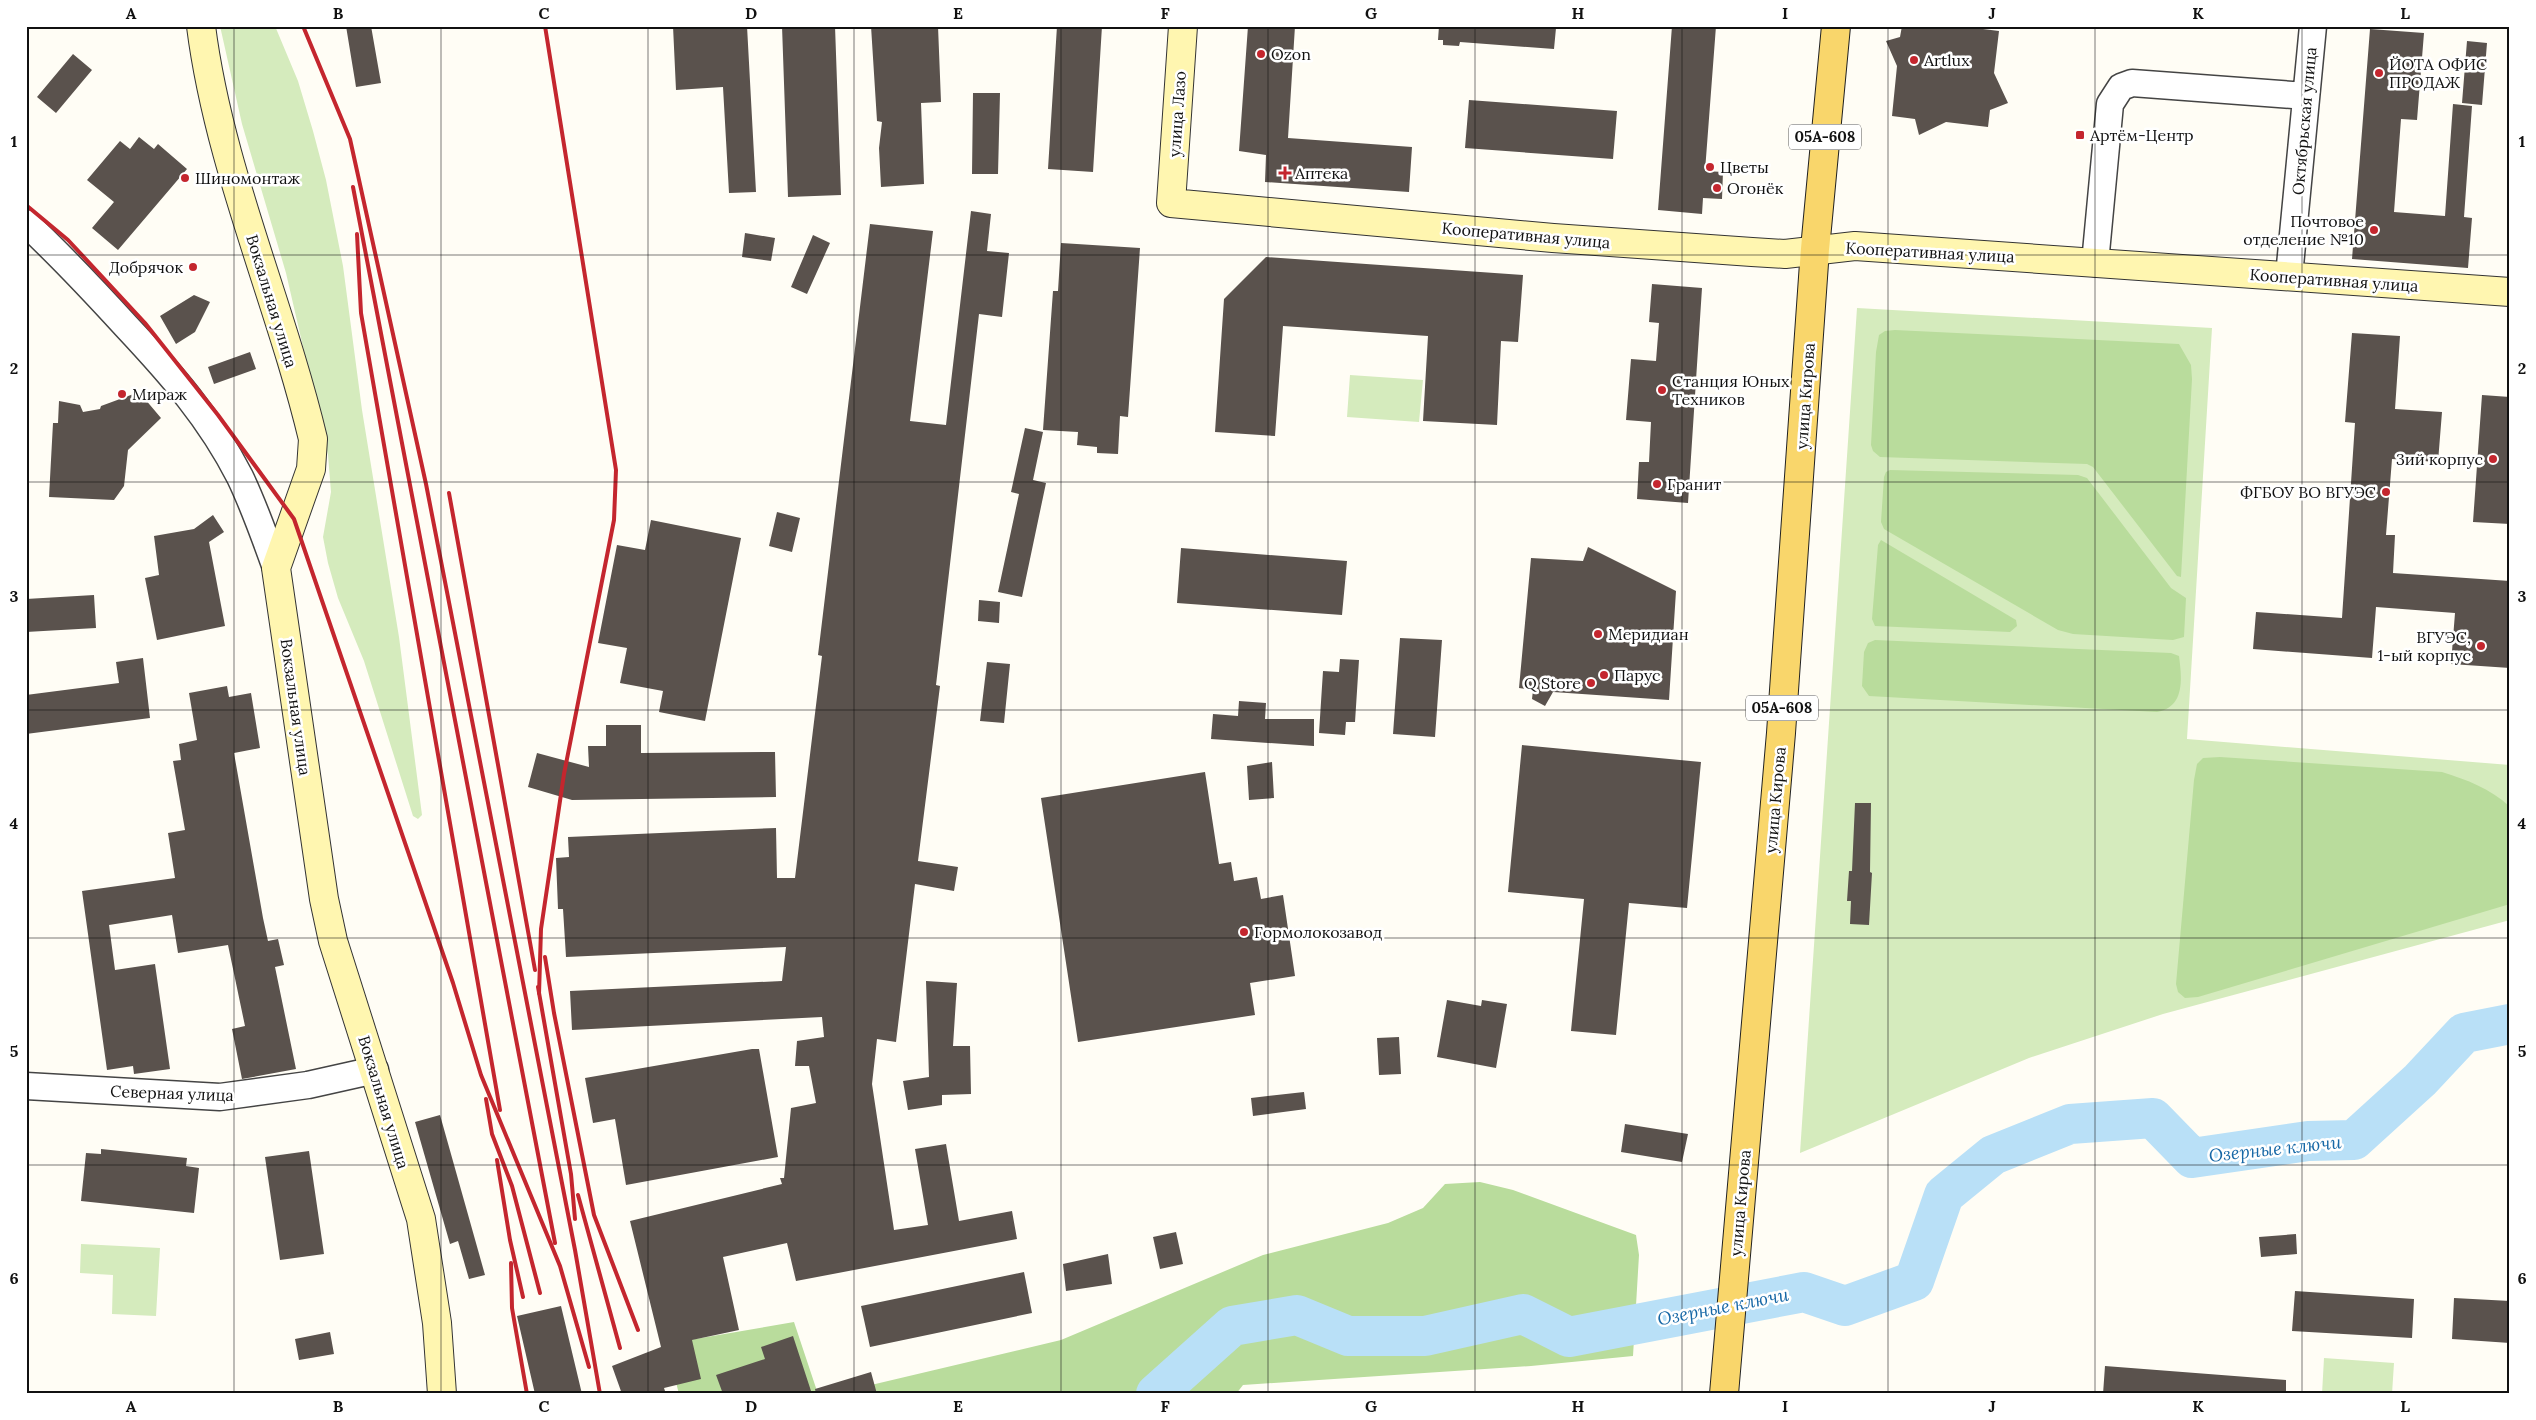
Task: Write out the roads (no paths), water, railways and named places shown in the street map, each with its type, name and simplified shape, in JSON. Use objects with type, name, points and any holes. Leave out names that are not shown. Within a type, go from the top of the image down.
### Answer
[{"type":"main road","name":"Вокзальная улица","points":[[201,26],[206,69],[236,181],[312,439],[311,469],[276,568],[324,899],[333,941],[421,1219],[436,1314],[442,1394]]},
{"type":"main road","name":"улица Лазо","points":[[1171,203],[1183,26]]},
{"type":"main road","name":"улица Кирова","points":[[1724,1394],[1781,733],[1815,248],[1836,26]]},
{"type":"main road","name":"Кооперативная улица","points":[[1171,203],[1553,238],[1785,254],[1815,248],[1855,246],[2510,292]]},
{"type":"street","name":"Октябрьская улица","points":[[2290,276],[2313,26]]},
{"type":"street","points":[[2096,263],[2110,104],[2121,87],[2132,82],[2306,96]]},
{"type":"street","points":[[26,222],[67,262],[182,387],[215,435],[239,476],[256,513],[276,568]]},
{"type":"street","name":"Северная улица","points":[[26,1086],[220,1097],[308,1085],[374,1070]]},
{"type":"waterway","name":"Озерные ключи","points":[[1156,1394],[1232,1326],[1297,1315],[1348,1336],[1425,1336],[1523,1314],[1569,1337],[1804,1292],[1845,1306],[1914,1281],[1944,1195],[1993,1155],[2070,1124],[2153,1118],[2192,1158],[2308,1141],[2354,1140],[2420,1080],[2464,1033],[2510,1024]]},
{"type":"railway","points":[[303,26],[350,139],[426,484],[575,1250],[600,1394]]},
{"type":"railway","points":[[539,994],[541,929],[564,774],[614,520],[616,470],[545,26]]},
{"type":"railway","points":[[353,187],[555,1243]]},
{"type":"railway","points":[[26,205],[68,240],[145,323],[218,415],[294,519],[453,983],[481,1075],[560,1266],[589,1367]]},
{"type":"railway","points":[[357,234],[361,313],[500,1110]]},
{"type":"railway","points":[[449,493],[535,970]]},
{"type":"railway","points":[[545,957],[554,1013],[594,1215],[638,1330]]},
{"type":"railway","points":[[538,987],[571,1174],[575,1219]]},
{"type":"railway","points":[[486,1099],[492,1134],[512,1186],[540,1293]]},
{"type":"railway","points":[[497,1160],[510,1240],[523,1297]]},
{"type":"railway","points":[[578,1195],[620,1348]]},
{"type":"railway","points":[[511,1263],[512,1308],[527,1394]]},
{"type":"place","name":"Ozon","points":[[1261,54]]},
{"type":"place","name":"Artlux","points":[[1914,60]]},
{"type":"place","name":"ЙОТА ОФИС ПРОДАЖ","points":[[2379,73]]},
{"type":"place","name":"Артём-Центр","points":[[2080,135]]},
{"type":"place","name":"Цветы","points":[[1710,167]]},
{"type":"place","name":"Аптека","points":[[1285,173]]},
{"type":"place","name":"Шиномонтаж","points":[[185,178]]},
{"type":"place","name":"Огонёк","points":[[1717,188]]},
{"type":"place","name":"Почтовое отделение №10","points":[[2374,230]]},
{"type":"place","name":"Добрячок","points":[[193,267]]},
{"type":"place","name":"Станция Юных Техников","points":[[1662,390]]},
{"type":"place","name":"Мираж","points":[[122,394]]},
{"type":"place","name":"3ий корпус","points":[[2493,459]]},
{"type":"place","name":"Гранит","points":[[1657,484]]},
{"type":"place","name":"ФГБОУ ВО ВГУЭС","points":[[2386,492]]},
{"type":"place","name":"Меридиан","points":[[1598,634]]},
{"type":"place","name":"ВГУЭС, 1-ый корпус","points":[[2481,646]]},
{"type":"place","name":"Парус","points":[[1604,675]]},
{"type":"place","name":"Q Store","points":[[1591,683]]},
{"type":"place","name":"Гормолокозавод","points":[[1244,932]]}]
